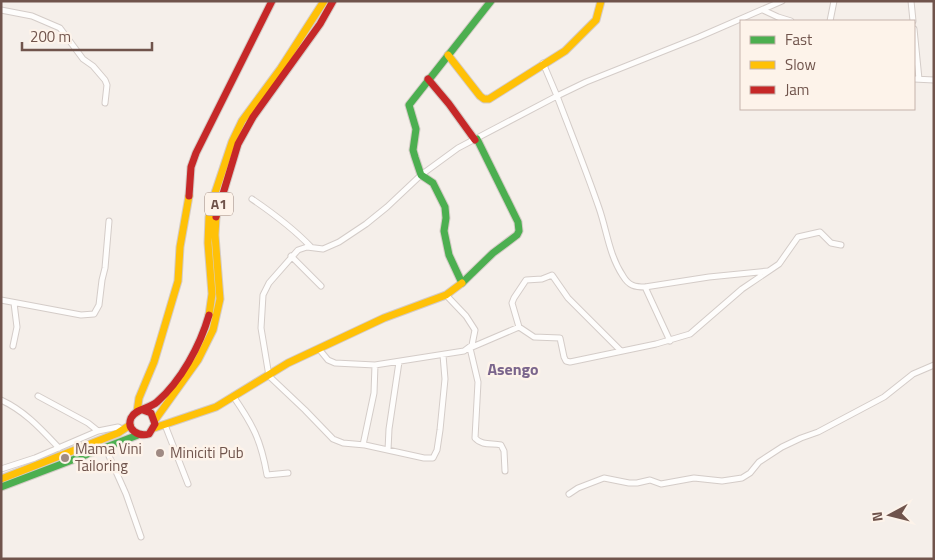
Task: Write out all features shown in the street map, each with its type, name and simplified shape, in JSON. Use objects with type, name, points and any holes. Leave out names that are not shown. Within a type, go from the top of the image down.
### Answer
[{"type":"main road","points":[[1,487],[138,435],[149,434],[154,424],[151,413],[140,411],[140,398],[154,362],[178,281],[180,247],[190,188],[191,167],[196,153],[272,1]]},
{"type":"main road","name":"A1","points":[[127,428],[132,417],[157,402],[178,376],[198,345],[211,307],[209,223],[211,206],[232,140],[239,126],[266,90],[324,1]]},
{"type":"main road","name":"A1","points":[[154,424],[198,360],[213,330],[220,299],[215,235],[216,216],[238,144],[253,117],[320,24],[333,1]]},
{"type":"main road","points":[[462,283],[449,255],[444,231],[445,207],[433,183],[421,175],[414,158],[413,150],[416,129],[409,106],[410,102],[491,1]]},
{"type":"main road","points":[[448,54],[480,96],[486,100],[564,51],[591,27],[596,20],[601,1]]},
{"type":"main road","points":[[154,424],[165,425],[216,407],[288,363],[384,318],[446,295],[462,283],[519,231],[518,222],[476,139],[428,79]]},
{"type":"main road","points":[[1,479],[127,428],[138,435]]},
{"type":"street","points":[[443,355],[445,379],[440,430],[435,456],[424,458],[363,445],[343,443],[330,437],[318,422],[268,376],[261,328],[263,295],[269,283],[298,250],[311,247],[327,248],[349,236],[387,207],[421,175],[458,148],[586,82],[667,51],[782,1]]},
{"type":"street","points":[[830,20],[834,1]]},
{"type":"street","points":[[911,1],[913,20]]},
{"type":"street","points":[[1,10],[32,16],[60,28],[83,59],[93,66],[106,80],[105,103]]},
{"type":"street","points":[[763,10],[788,20]]},
{"type":"street","points":[[915,43],[916,79],[934,80]]},
{"type":"street","points":[[544,63],[600,210],[608,244],[622,276],[632,286],[645,287],[709,277],[768,271]]},
{"type":"street","points":[[252,199],[295,230],[311,247]]},
{"type":"street","points":[[1,300],[80,315],[94,314],[99,305],[102,280],[106,268],[109,221]]},
{"type":"street","points":[[621,352],[568,298],[552,275],[542,279],[526,280],[514,298],[512,306],[519,327],[534,336],[560,338],[566,361],[592,358],[621,352],[670,341],[690,334],[742,289],[779,264],[795,240],[801,236],[820,232],[831,243],[841,245]]},
{"type":"street","points":[[291,256],[321,286]]},
{"type":"street","points":[[645,287],[670,341]]},
{"type":"street","points":[[446,295],[458,306],[474,327],[476,333],[470,348],[478,382],[475,438],[483,444],[501,445],[504,451],[505,471]]},
{"type":"street","points":[[13,346],[17,327],[14,303]]},
{"type":"street","points":[[319,349],[328,360],[335,363],[375,364],[398,362],[443,355],[470,348],[519,327]]},
{"type":"street","points":[[388,450],[398,362]]},
{"type":"street","points":[[363,445],[374,393],[375,364]]},
{"type":"street","points":[[569,494],[578,488],[604,478],[629,483],[645,480],[661,484],[694,478],[722,481],[742,478],[750,473],[759,462],[782,447],[818,432],[854,413],[884,397],[913,374],[934,366]]},
{"type":"street","points":[[38,396],[83,420],[98,431]]},
{"type":"street","points":[[233,396],[257,435],[264,454],[268,475],[288,473]]},
{"type":"street","points":[[1,400],[20,410],[30,418],[59,448]]},
{"type":"street","points":[[165,425],[188,484]]},
{"type":"street","points":[[1,469],[59,448],[98,431],[118,427],[127,428]]},
{"type":"street","points":[[106,447],[126,494],[141,537]]},
{"type":"traffic: fast","points":[[462,283],[449,255],[444,231],[445,207],[433,183],[421,175],[415,157],[413,150],[416,129],[409,105],[491,1]]},
{"type":"traffic: fast","points":[[462,283],[493,253],[517,235],[519,231],[518,222],[477,139]]},
{"type":"traffic: fast","points":[[1,487],[138,435]]},
{"type":"traffic: slow","points":[[209,315],[212,294],[208,243],[209,217],[232,142],[242,121],[281,68],[324,1]]},
{"type":"traffic: slow","points":[[448,55],[480,96],[484,99],[489,99],[565,51],[596,20],[601,1]]},
{"type":"traffic: slow","points":[[137,412],[139,398],[154,362],[178,281],[180,247],[189,196]]},
{"type":"traffic: slow","points":[[155,420],[198,360],[213,330],[220,299],[215,235],[216,217]]},
{"type":"traffic: slow","points":[[154,428],[216,407],[288,363],[384,318],[446,295],[462,283]]},
{"type":"traffic: slow","points":[[1,479],[118,433],[130,425]]},
{"type":"traffic: jam","points":[[189,196],[191,167],[196,153],[272,1]]},
{"type":"traffic: jam","points":[[216,217],[238,144],[253,117],[320,24],[333,1]]},
{"type":"traffic: jam","points":[[428,79],[475,140]]},
{"type":"traffic: jam","points":[[143,410],[151,413],[155,424],[149,434],[145,435],[134,432],[130,426],[131,418],[139,410],[157,402],[174,384],[195,351],[209,315]]},
{"type":"place","name":"Miniciti Pub","points":[[160,453]]},
{"type":"place","name":"Mama Vini Tailoring","points":[[65,458]]},
{"type":"district","name":"Asengo","points":[[513,369]]}]
